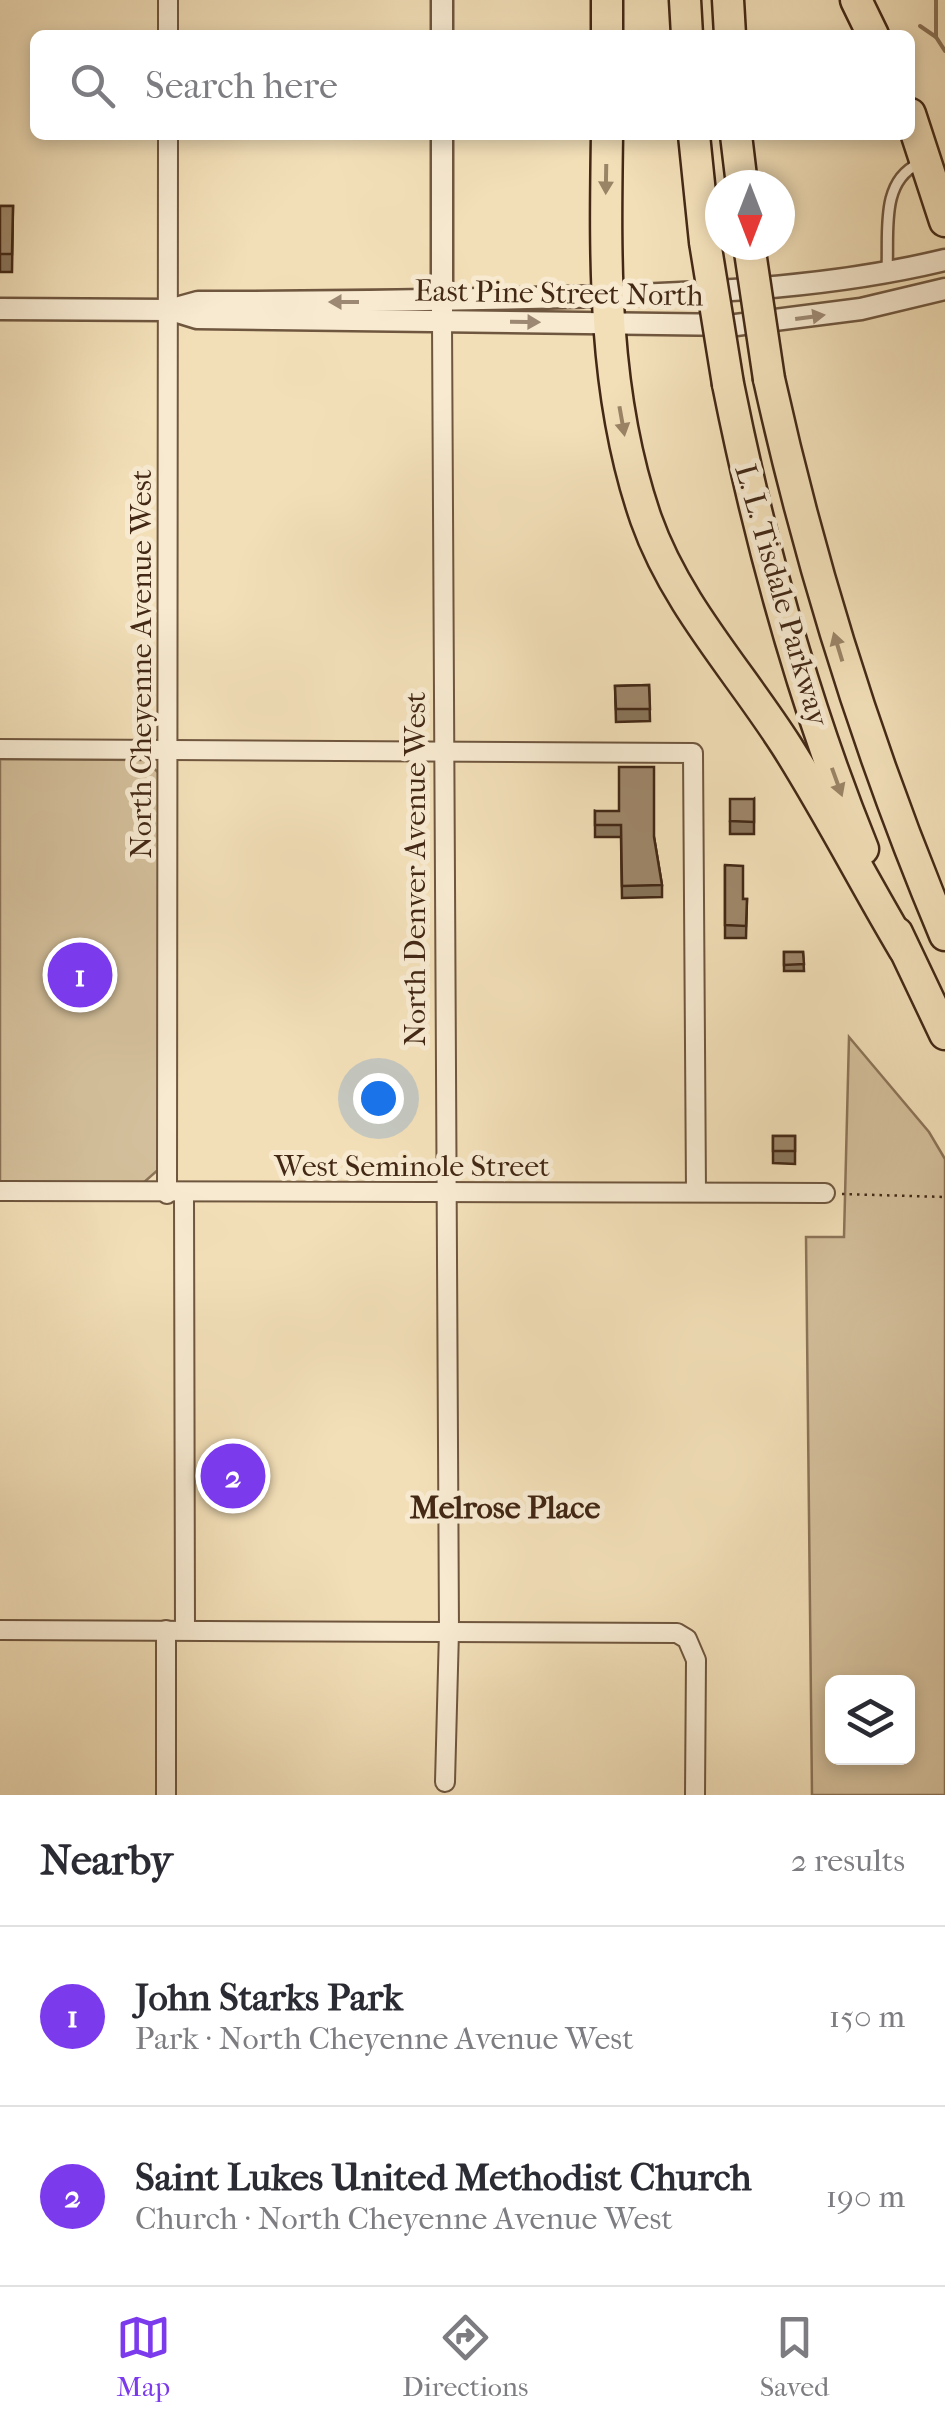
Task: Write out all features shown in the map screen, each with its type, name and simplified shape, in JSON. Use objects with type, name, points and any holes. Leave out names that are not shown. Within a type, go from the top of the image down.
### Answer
[{"type":"highway","points":[[606,30],[608,0]]},
{"type":"highway","points":[[685,0],[686,30]]},
{"type":"highway","points":[[728,0],[730,30]]},
{"type":"highway","points":[[856,0],[871,30]]},
{"type":"highway","points":[[915,128],[945,221]]},
{"type":"highway","points":[[607,140],[607,310],[629,456],[661,555],[697,618],[788,748],[904,949]]},
{"type":"highway","name":"L. L. Tisdale Parkway","points":[[695,140],[705,242],[728,384],[759,525],[809,701],[904,949],[945,1034]]},
{"type":"highway","points":[[737,140],[740,170]]},
{"type":"highway","name":"L. L. Tisdale Parkway","points":[[751,260],[770,379],[799,511],[856,708],[945,935]]},
{"type":"street","points":[[168,0],[168,30]]},
{"type":"street","points":[[442,0],[442,30]]},
{"type":"street","name":"North Cheyenne Avenue West","points":[[166,1795],[176,1630],[176,1194],[168,749],[168,140]]},
{"type":"street","name":"North Denver Avenue West","points":[[442,140],[450,1631],[444,1791]]},
{"type":"street","name":"East Pine Street North","points":[[0,310],[169,310],[198,302],[442,312],[607,310],[887,272],[945,260]]},
{"type":"street","name":"East Pine Street North","points":[[607,310],[736,325],[861,309],[945,290]]},
{"type":"street","points":[[0,750],[694,753],[696,1191]]},
{"type":"street","name":"West Seminole Street","points":[[0,1191],[825,1193]]},
{"type":"street","points":[[0,1630],[677,1633],[687,1638],[696,1660],[695,1795]]},
{"type":"lane","points":[[887,272],[894,184],[902,171],[926,160]]},
{"type":"path","points":[[825,1193],[945,1197]]},
{"type":"shaded area","points":[[0,759],[144,760],[159,773],[159,1169],[142,1184],[0,1182]]},
{"type":"shaded area","points":[[849,1037],[929,1132],[945,1159],[945,1795],[812,1795],[806,1237],[844,1237]]},
{"type":"building","points":[[0,206],[13,206],[12,254],[0,254]]},
{"type":"building","points":[[649,685],[650,709],[616,709],[615,686]]},
{"type":"building","points":[[619,767],[654,767],[654,837],[662,885],[622,886],[621,825],[595,825],[595,811],[619,811]]},
{"type":"building","points":[[730,799],[754,799],[754,822],[730,821]]},
{"type":"building","points":[[725,865],[743,866],[746,926],[725,925]]},
{"type":"building","points":[[784,952],[803,952],[804,964],[784,965]]},
{"type":"building","points":[[773,1136],[795,1136],[795,1151],[773,1151]]},
{"type":"waterway","points":[[936,0],[936,37],[945,51]]},
{"type":"waterway","points":[[920,26],[936,37]]},
{"type":"place","name":"John Starks Park","points":[[80,975]]},
{"type":"place","name":"Saint Lukes United Methodist Church","points":[[233,1476]]},
{"type":"district","name":"Melrose Place","points":[[505,1507]]}]
